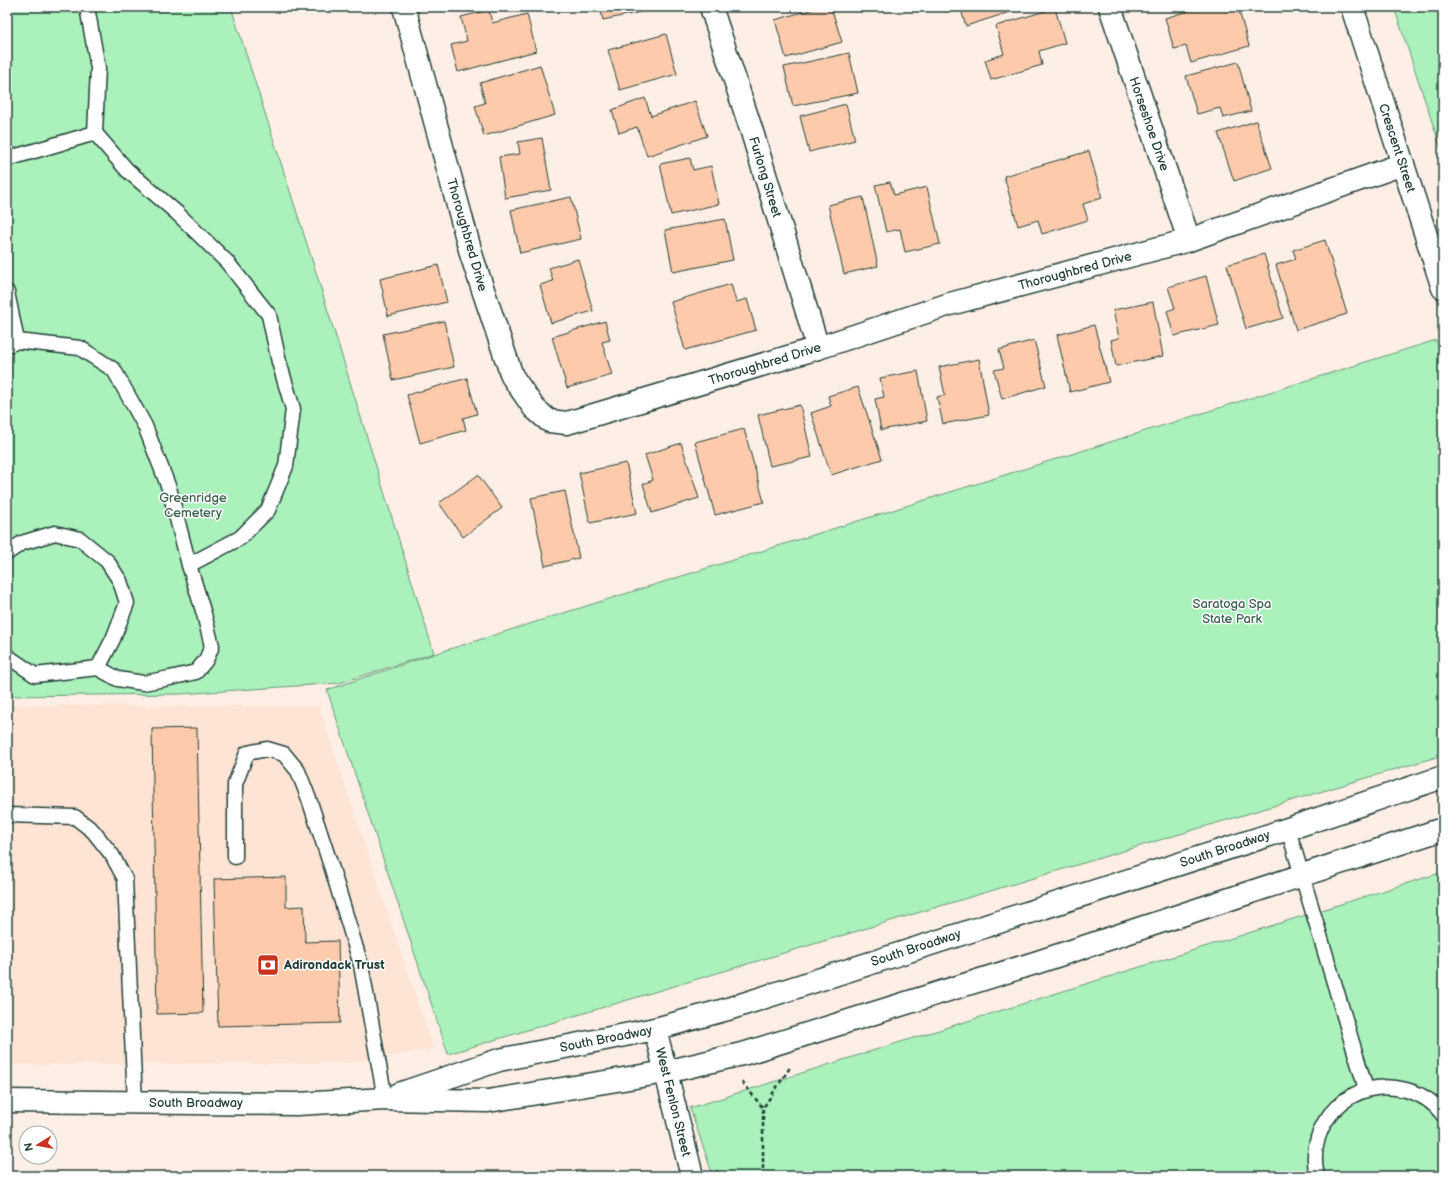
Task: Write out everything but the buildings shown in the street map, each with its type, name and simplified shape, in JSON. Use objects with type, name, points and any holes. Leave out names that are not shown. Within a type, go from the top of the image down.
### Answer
[{"type":"main road","name":"Thoroughbred Drive","points":[[404,7],[472,257],[512,376],[534,408],[549,421],[568,423],[818,348],[950,304],[1189,240],[1403,164]]},
{"type":"main road","name":"Furlong Street","points":[[711,7],[752,132],[818,348]]},
{"type":"main road","name":"Horseshoe Drive","points":[[1110,7],[1189,240]]},
{"type":"main road","name":"Crescent Street","points":[[1352,7],[1443,288]]},
{"type":"main road","name":"South Broadway","points":[[385,1099],[498,1060],[655,1029],[728,1009],[1288,829],[1443,777]]},
{"type":"main road","name":"South Broadway","points":[[7,1101],[297,1104],[385,1099],[488,1101],[666,1072],[761,1048],[1046,959],[1443,829]]},
{"type":"main road","name":"West Fenlon Street","points":[[655,1029],[692,1176]]},
{"type":"lane","points":[[87,7],[98,68],[95,133],[127,170],[176,213],[227,262],[269,315],[279,362],[293,409],[286,466],[268,510],[240,538],[189,565]]},
{"type":"lane","points":[[7,159],[95,133]]},
{"type":"lane","points":[[7,292],[12,344],[80,348],[114,370],[145,426],[169,488],[212,646],[206,660],[196,672],[143,682],[118,679],[98,668],[34,675],[7,656]]},
{"type":"lane","points":[[7,553],[22,543],[55,533],[80,539],[107,561],[120,581],[127,604],[113,639],[98,668]]},
{"type":"lane","points":[[235,858],[235,784],[248,753],[267,749],[284,754],[298,771],[309,799],[361,964],[385,1099]]},
{"type":"lane","points":[[7,816],[75,817],[93,831],[112,855],[125,879],[135,1102]]},
{"type":"lane","points":[[1288,829],[1366,1089]]},
{"type":"lane","points":[[1317,1176],[1314,1164],[1316,1139],[1326,1118],[1343,1100],[1366,1089],[1393,1086],[1417,1093],[1441,1109]]},
{"type":"path","points":[[763,1176],[763,1108],[791,1066]]},
{"type":"path","points":[[742,1082],[763,1108]]},
{"type":"shaded area","points":[[7,705],[319,706],[433,1049],[348,1063],[7,1065]]},
{"type":"green space","name":"Greenridge Cemetery","points":[[7,7],[231,7],[314,266],[434,653],[340,683],[180,694],[7,696]]},
{"type":"green space","points":[[1394,7],[1443,7],[1443,155]]},
{"type":"green space","name":"Saratoga Spa State Park","points":[[1436,340],[1443,362],[1443,755],[448,1054],[327,690],[548,618]]},
{"type":"green space","points":[[1443,872],[1443,1176],[713,1176],[690,1108]]},
{"type":"place","name":"Adirondack Trust","points":[[268,965]]}]
